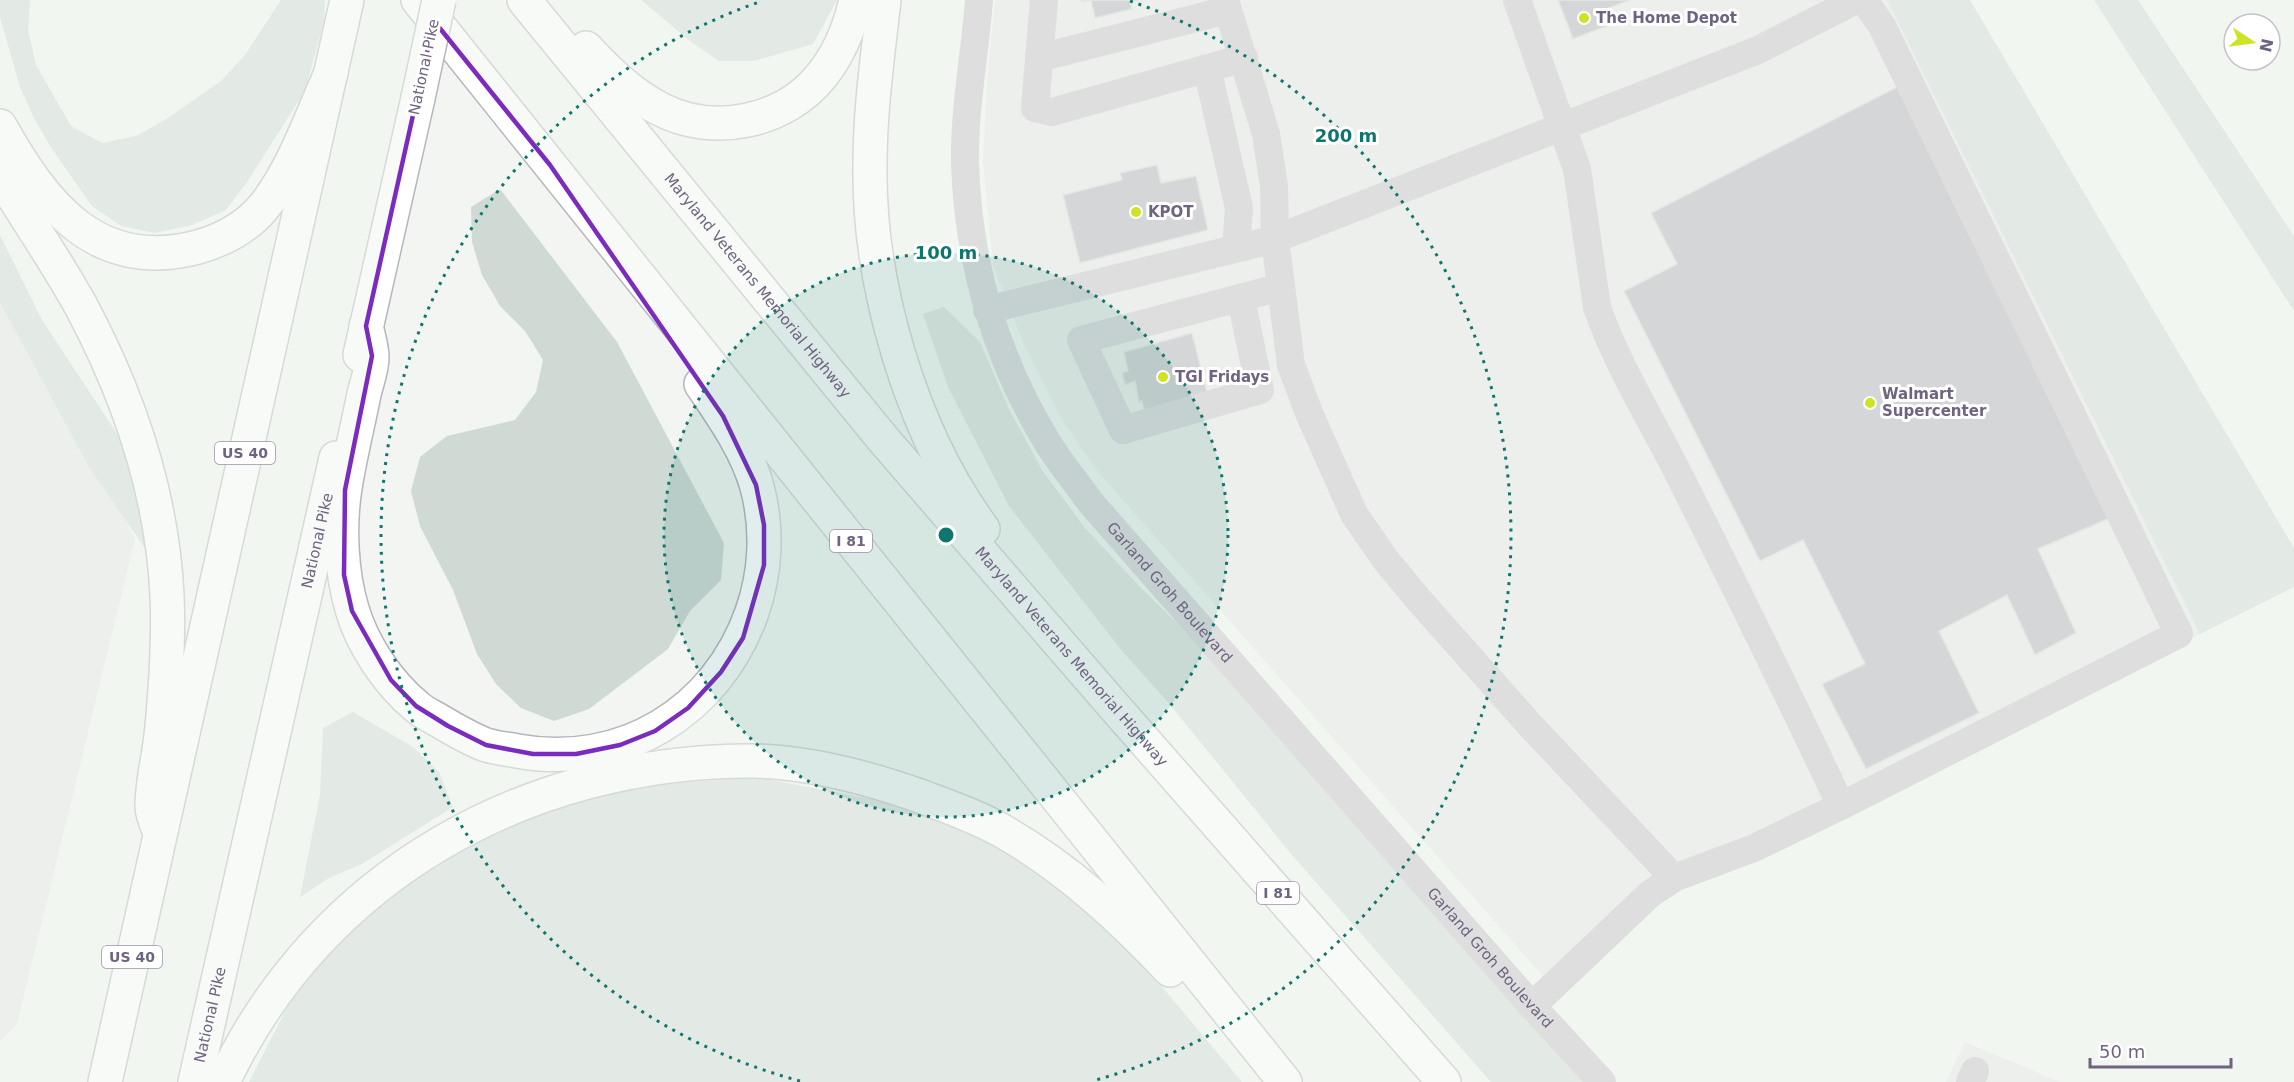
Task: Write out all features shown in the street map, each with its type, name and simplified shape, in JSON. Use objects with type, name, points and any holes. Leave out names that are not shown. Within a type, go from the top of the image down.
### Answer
[{"type":"main road","name":"I 81","points":[[418,0],[1285,1082]]},
{"type":"main road","name":"National Pike","points":[[195,1082],[439,0]]},
{"type":"main road","name":"Maryland Veterans Memorial Highway","points":[[524,0],[876,430],[1112,704],[1444,1082]]},
{"type":"main road","points":[[541,0],[598,61],[630,90],[660,109],[689,120],[718,123],[746,121],[776,111],[801,97],[822,75],[842,45],[856,0]]},
{"type":"main road","points":[[884,0],[870,153],[872,214],[891,330],[908,384],[946,471],[975,518],[1112,704]]},
{"type":"main road","name":"US 40","points":[[105,1082],[346,2]]},
{"type":"main road","points":[[0,126],[20,163],[50,202],[80,228],[115,248],[146,254],[179,252],[218,242],[250,221],[268,200],[287,169],[331,73]]},
{"type":"main road","points":[[366,326],[372,356],[345,490],[344,575],[352,611],[369,648],[391,680],[416,706],[448,726],[486,745],[533,754],[576,754],[620,745],[655,731],[688,708],[721,672],[743,638],[755,604],[764,565],[764,525],[756,485],[723,416],[550,165]]},
{"type":"main road","points":[[0,175],[80,305],[117,383],[145,458],[162,536],[167,596],[167,664],[152,809],[160,833]]},
{"type":"main road","points":[[223,1082],[249,1031],[282,981],[317,942],[372,892],[408,864],[453,835],[507,809],[553,791],[599,777],[698,763],[756,761],[823,769],[888,785],[958,810],[1002,831],[1052,861],[1140,938],[1277,1082]]},
{"type":"street","name":"Garland Groh Boulevard","points":[[980,0],[968,109],[965,163],[976,260],[987,310],[1013,378],[1046,441],[1091,503],[1532,1006],[1602,1082]]},
{"type":"street","points":[[1044,0],[1035,108],[1052,112],[1244,58]]},
{"type":"street","points":[[1517,0],[1563,125],[1576,169],[1597,307],[1604,326],[1627,380],[1652,423],[1728,571],[1841,806]]},
{"type":"street","points":[[987,310],[1275,239],[1758,50],[1856,0]]},
{"type":"street","points":[[1532,1006],[1650,894],[1674,878],[1754,848],[1841,806],[2179,634],[1882,26],[1864,0]]},
{"type":"street","points":[[1039,58],[1226,5],[1266,134],[1274,186],[1275,239],[1292,365],[1309,413],[1354,514],[1385,559],[1529,724],[1674,878]]},
{"type":"street","points":[[1207,68],[1239,208],[1236,248]]},
{"type":"street","points":[[1281,287],[1081,340],[1123,430],[1296,378]]},
{"type":"street","points":[[1241,299],[1260,390]]},
{"type":"highlighted area","points":[[434,21],[550,165],[723,416],[756,485],[764,525],[764,565],[743,638],[721,672],[688,708],[655,731],[620,745],[576,754],[533,754],[486,745],[448,726],[416,706],[391,680],[352,611],[344,575],[345,490],[372,356],[366,326]]},
{"type":"shaded area","points":[[0,0],[30,0],[28,30],[36,65],[71,126],[102,143],[136,136],[165,120],[221,81],[245,55],[281,0],[325,0],[324,21],[305,91],[247,182],[226,210],[192,225],[155,233],[121,226],[92,206],[52,149],[20,87],[0,17]]},
{"type":"shaded area","points":[[641,0],[837,0],[813,44],[754,61],[719,61],[690,41]]},
{"type":"shaded area","points":[[995,0],[1887,0],[2200,634],[2086,692],[1694,881],[1661,901],[1558,993],[1099,473],[1062,420],[1023,342],[993,264],[983,160]]},
{"type":"shaded area","points":[[1887,0],[1970,0],[2294,548],[2294,587],[2200,634]]},
{"type":"shaded area","points":[[2094,0],[2138,0],[2294,236],[2294,311]]},
{"type":"shaded area","points":[[500,189],[617,342],[724,543],[721,580],[690,611],[668,649],[589,709],[554,721],[521,708],[496,684],[477,654],[453,590],[420,526],[411,491],[420,457],[447,436],[515,420],[536,392],[543,360],[525,331],[500,306],[482,275],[472,242],[471,207]]},
{"type":"shaded area","points":[[0,235],[42,320],[143,473],[153,506],[146,550],[89,467],[0,302]]},
{"type":"shaded area","points":[[0,281],[135,539],[17,1024],[0,1041]]},
{"type":"shaded area","points":[[944,307],[980,342],[1009,409],[1042,470],[1085,528],[1139,586],[1216,661],[1591,1082],[1491,1082],[1292,855],[1167,701],[1122,651],[1009,506],[948,387],[923,314]]},
{"type":"shaded area","points":[[353,712],[413,747],[439,772],[453,807],[362,864],[329,878],[300,897],[320,795],[323,728]]},
{"type":"shaded area","points":[[756,777],[913,807],[1027,861],[1122,939],[1242,1082],[249,1082],[297,988],[377,906],[486,833],[626,787]]},
{"type":"shaded area","points":[[1965,1042],[2060,1082],[1946,1082]]},
{"type":"building","points":[[1091,0],[1138,0],[1130,2],[1132,9],[1095,18]]},
{"type":"building","name":"The Home Depot","points":[[1558,0],[1630,0],[1601,11],[1607,26],[1573,39]]},
{"type":"building","name":"Walmart Supercenter","points":[[1901,85],[2115,516],[2038,549],[2076,633],[2035,655],[2007,595],[1939,631],[1979,713],[1866,769],[1822,684],[1865,664],[1803,540],[1760,561],[1624,291],[1677,264],[1651,213]]},
{"type":"building","name":"KPOT","points":[[1157,165],[1161,183],[1196,176],[1208,230],[1080,263],[1063,195],[1122,180],[1120,173]]},
{"type":"building","name":"TGI Fridays","points":[[1192,333],[1208,396],[1145,413],[1142,401],[1139,402],[1135,381],[1125,385],[1122,373],[1128,371],[1124,352]]},
{"type":"place","name":"The Home Depot","points":[[1584,18]]},
{"type":"place","name":"KPOT","points":[[1136,212]]},
{"type":"place","name":"TGI Fridays","points":[[1163,377]]},
{"type":"place","name":"Walmart Supercenter","points":[[1870,403]]}]
